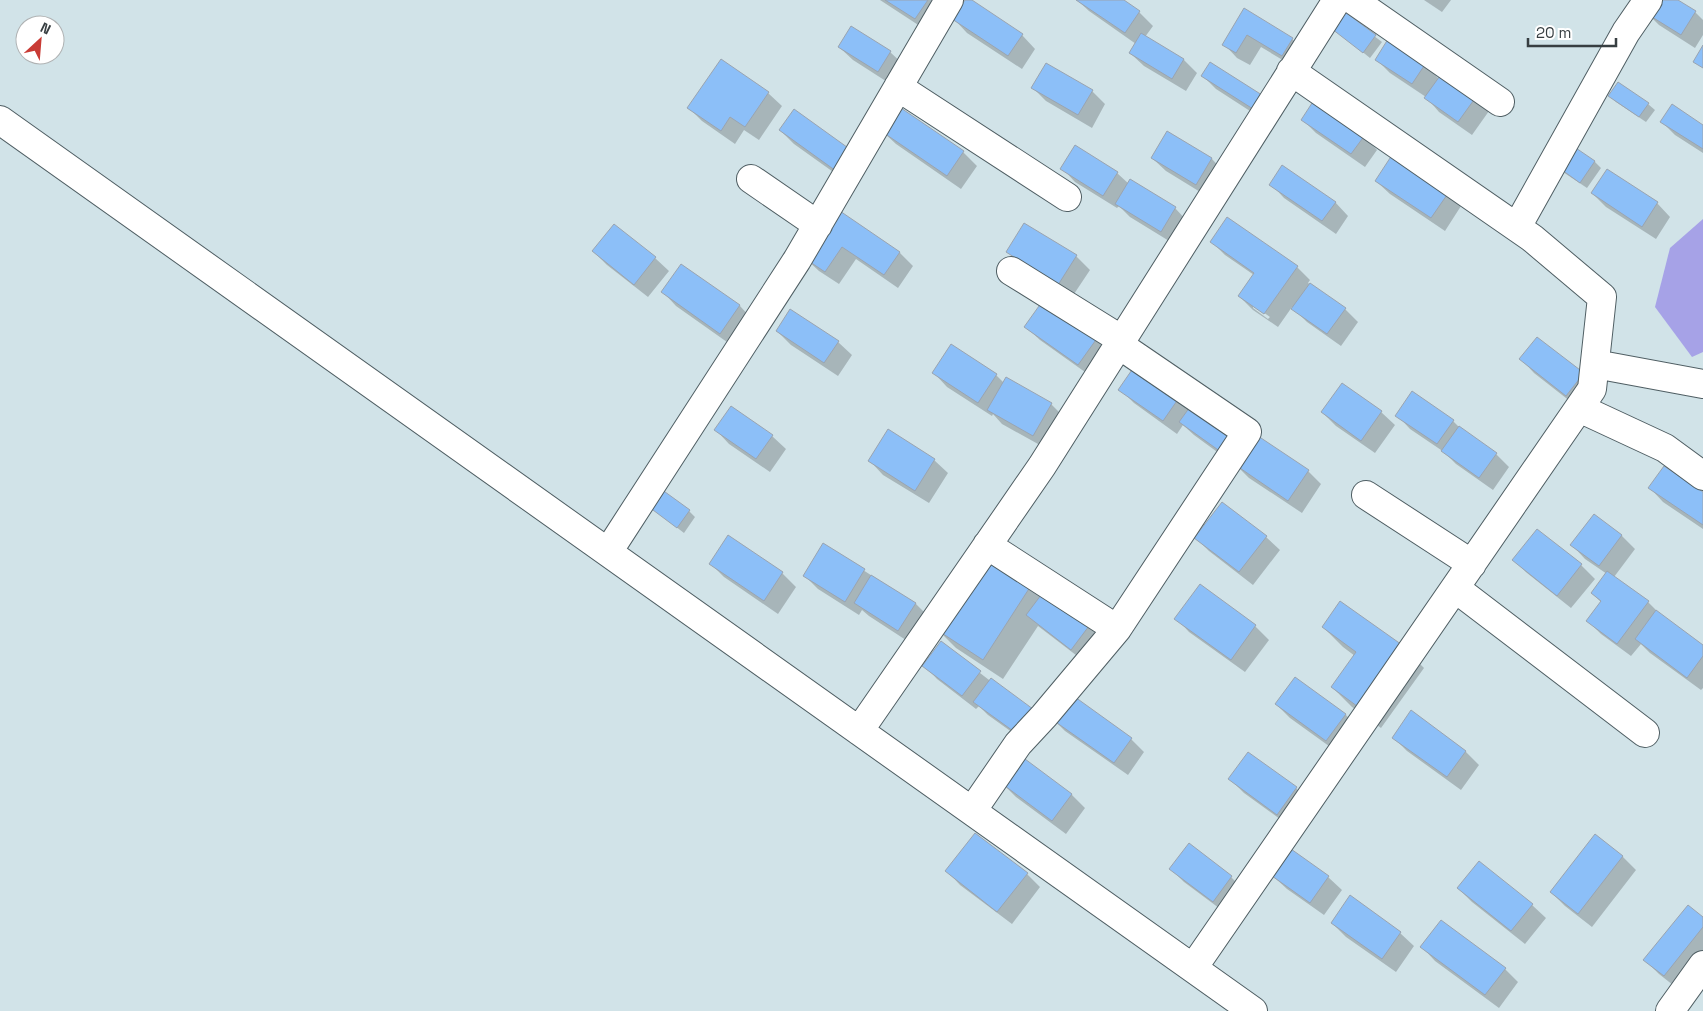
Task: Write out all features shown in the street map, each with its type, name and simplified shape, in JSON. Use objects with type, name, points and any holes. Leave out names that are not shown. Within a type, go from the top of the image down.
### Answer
[{"type":"street","points":[[608,552],[798,260],[949,0]]},
{"type":"street","points":[[859,731],[1042,466],[1337,0]]},
{"type":"street","points":[[1353,0],[1500,102]]},
{"type":"street","points":[[1517,227],[1626,32],[1648,0]]},
{"type":"street","points":[[1193,968],[1592,390],[1602,297],[1517,227],[1291,71]]},
{"type":"street","points":[[898,87],[1067,197]]},
{"type":"street","points":[[0,120],[1253,1011]]},
{"type":"street","points":[[751,179],[818,224]]},
{"type":"street","points":[[972,811],[1018,744],[1117,629],[1247,432],[1120,342],[1010,271]]},
{"type":"street","points":[[1594,364],[1703,384]]},
{"type":"street","points":[[1579,408],[1665,448],[1703,476]]},
{"type":"street","points":[[1366,495],[1472,564]]},
{"type":"street","points":[[987,545],[1117,629]]},
{"type":"street","points":[[1455,588],[1645,733]]},
{"type":"street","points":[[1670,1011],[1703,965]]},
{"type":"shaded area","points":[[1703,219],[1703,352],[1692,357],[1655,307],[1670,248]]},
{"type":"building","points":[[885,0],[928,0],[915,19]]},
{"type":"building","points":[[965,0],[972,0],[1023,34],[1008,56],[952,19]]},
{"type":"building","points":[[1076,0],[1124,0],[1140,11],[1125,33]]},
{"type":"building","points":[[1651,0],[1678,0],[1696,11],[1681,35],[1644,12]]},
{"type":"building","points":[[1244,8],[1293,38],[1282,56],[1247,35],[1236,53],[1222,45]]},
{"type":"building","points":[[1345,12],[1376,35],[1363,53],[1332,29]]},
{"type":"building","points":[[851,26],[891,51],[878,72],[838,47]]},
{"type":"building","points":[[1141,33],[1184,59],[1172,79],[1129,53]]},
{"type":"building","points":[[1388,39],[1426,63],[1412,84],[1375,60]]},
{"type":"building","points":[[1703,45],[1703,68],[1693,62]]},
{"type":"building","points":[[721,59],[769,92],[745,127],[730,117],[721,131],[687,108]]},
{"type":"building","points":[[1210,62],[1262,95],[1253,109],[1201,76]]},
{"type":"building","points":[[1046,63],[1093,90],[1078,115],[1031,88]]},
{"type":"building","points":[[1442,73],[1476,97],[1458,122],[1424,98]]},
{"type":"building","points":[[1618,82],[1649,103],[1639,117],[1608,96]]},
{"type":"building","points":[[1314,100],[1365,135],[1351,154],[1301,120]]},
{"type":"building","points":[[1672,104],[1703,125],[1703,149],[1660,122]]},
{"type":"building","points":[[898,106],[964,151],[947,176],[881,131]]},
{"type":"building","points":[[794,109],[851,150],[836,171],[779,130]]},
{"type":"building","points":[[1167,131],[1212,158],[1196,185],[1151,158]]},
{"type":"building","points":[[1570,144],[1595,161],[1580,183],[1555,165]]},
{"type":"building","points":[[1075,145],[1118,172],[1103,196],[1060,169]]},
{"type":"building","points":[[1392,155],[1449,192],[1431,218],[1375,181]]},
{"type":"building","points":[[1282,165],[1336,202],[1322,221],[1269,185]]},
{"type":"building","points":[[1607,169],[1658,202],[1642,227],[1591,193]]},
{"type":"building","points":[[1130,179],[1176,207],[1161,232],[1115,204]]},
{"type":"building","points":[[837,209],[900,252],[884,275],[842,247],[825,272],[804,258]]},
{"type":"building","points":[[1227,217],[1298,266],[1264,314],[1238,296],[1254,273],[1210,242]]},
{"type":"building","points":[[1024,223],[1077,255],[1058,285],[1006,252]]},
{"type":"building","points":[[614,224],[656,257],[634,285],[592,251]]},
{"type":"building","points":[[681,264],[740,305],[720,334],[661,292]]},
{"type":"building","points":[[1310,283],[1346,308],[1327,334],[1291,309]]},
{"type":"building","points":[[1044,299],[1098,337],[1078,365],[1024,327]]},
{"type":"building","points":[[790,309],[839,341],[824,363],[776,331]]},
{"type":"building","points":[[1537,337],[1584,373],[1566,396],[1519,359]]},
{"type":"building","points":[[951,344],[997,374],[978,403],[932,373]]},
{"type":"building","points":[[1136,364],[1181,395],[1163,421],[1118,390]]},
{"type":"building","points":[[1006,377],[1052,403],[1033,436],[987,410]]},
{"type":"building","points":[[1342,383],[1382,411],[1361,441],[1321,412]]},
{"type":"building","points":[[1412,391],[1454,420],[1437,444],[1395,416]]},
{"type":"building","points":[[1195,400],[1237,431],[1221,452],[1179,422]]},
{"type":"building","points":[[731,406],[773,435],[756,459],[714,430]]},
{"type":"building","points":[[1459,426],[1497,453],[1479,478],[1441,451]]},
{"type":"building","points":[[888,429],[935,459],[915,491],[868,461]]},
{"type":"building","points":[[1255,434],[1309,470],[1288,501],[1234,464]]},
{"type":"building","points":[[1664,466],[1703,492],[1703,525],[1648,488]]},
{"type":"building","points":[[661,489],[690,510],[677,528],[649,507]]},
{"type":"building","points":[[1222,502],[1267,536],[1239,572],[1194,538]]},
{"type":"building","points":[[1594,514],[1622,535],[1599,566],[1570,545]]},
{"type":"building","points":[[1537,529],[1582,564],[1557,596],[1512,560]]},
{"type":"building","points":[[728,535],[783,572],[764,601],[709,564]]},
{"type":"building","points":[[823,543],[865,569],[845,602],[803,576]]},
{"type":"building","points":[[985,549],[1034,581],[983,660],[934,628]]},
{"type":"building","points":[[1607,571],[1649,601],[1617,644],[1586,621],[1601,601],[1591,593]]},
{"type":"building","points":[[871,575],[916,603],[898,631],[854,603]]},
{"type":"building","points":[[1200,584],[1256,625],[1231,660],[1174,619]]},
{"type":"building","points":[[1047,587],[1092,622],[1071,650],[1026,615]]},
{"type":"building","points":[[1340,601],[1405,647],[1361,709],[1331,687],[1356,652],[1322,627]]},
{"type":"building","points":[[1656,610],[1703,645],[1703,656],[1687,678],[1635,639]]},
{"type":"building","points":[[941,641],[981,671],[962,696],[922,666]]},
{"type":"building","points":[[1295,677],[1346,714],[1326,741],[1275,704]]},
{"type":"building","points":[[991,678],[1037,712],[1020,736],[973,702]]},
{"type":"building","points":[[1068,692],[1132,738],[1114,763],[1050,718]]},
{"type":"building","points":[[1411,710],[1466,751],[1447,777],[1392,738]]},
{"type":"building","points":[[1248,752],[1297,787],[1277,815],[1228,779]]},
{"type":"building","points":[[1021,756],[1072,794],[1052,821],[1001,783]]},
{"type":"building","points":[[975,833],[1028,873],[997,912],[945,871]]},
{"type":"building","points":[[1595,834],[1623,856],[1578,914],[1550,892]]},
{"type":"building","points":[[1189,843],[1232,876],[1213,902],[1169,869]]},
{"type":"building","points":[[1291,849],[1329,876],[1310,903],[1272,876]]},
{"type":"building","points":[[1479,861],[1533,904],[1511,931],[1457,888]]},
{"type":"building","points":[[1350,895],[1401,932],[1382,959],[1331,923]]},
{"type":"building","points":[[1688,905],[1703,917],[1703,927],[1664,976],[1643,960]]},
{"type":"building","points":[[1441,920],[1506,968],[1485,995],[1420,947]]}]
